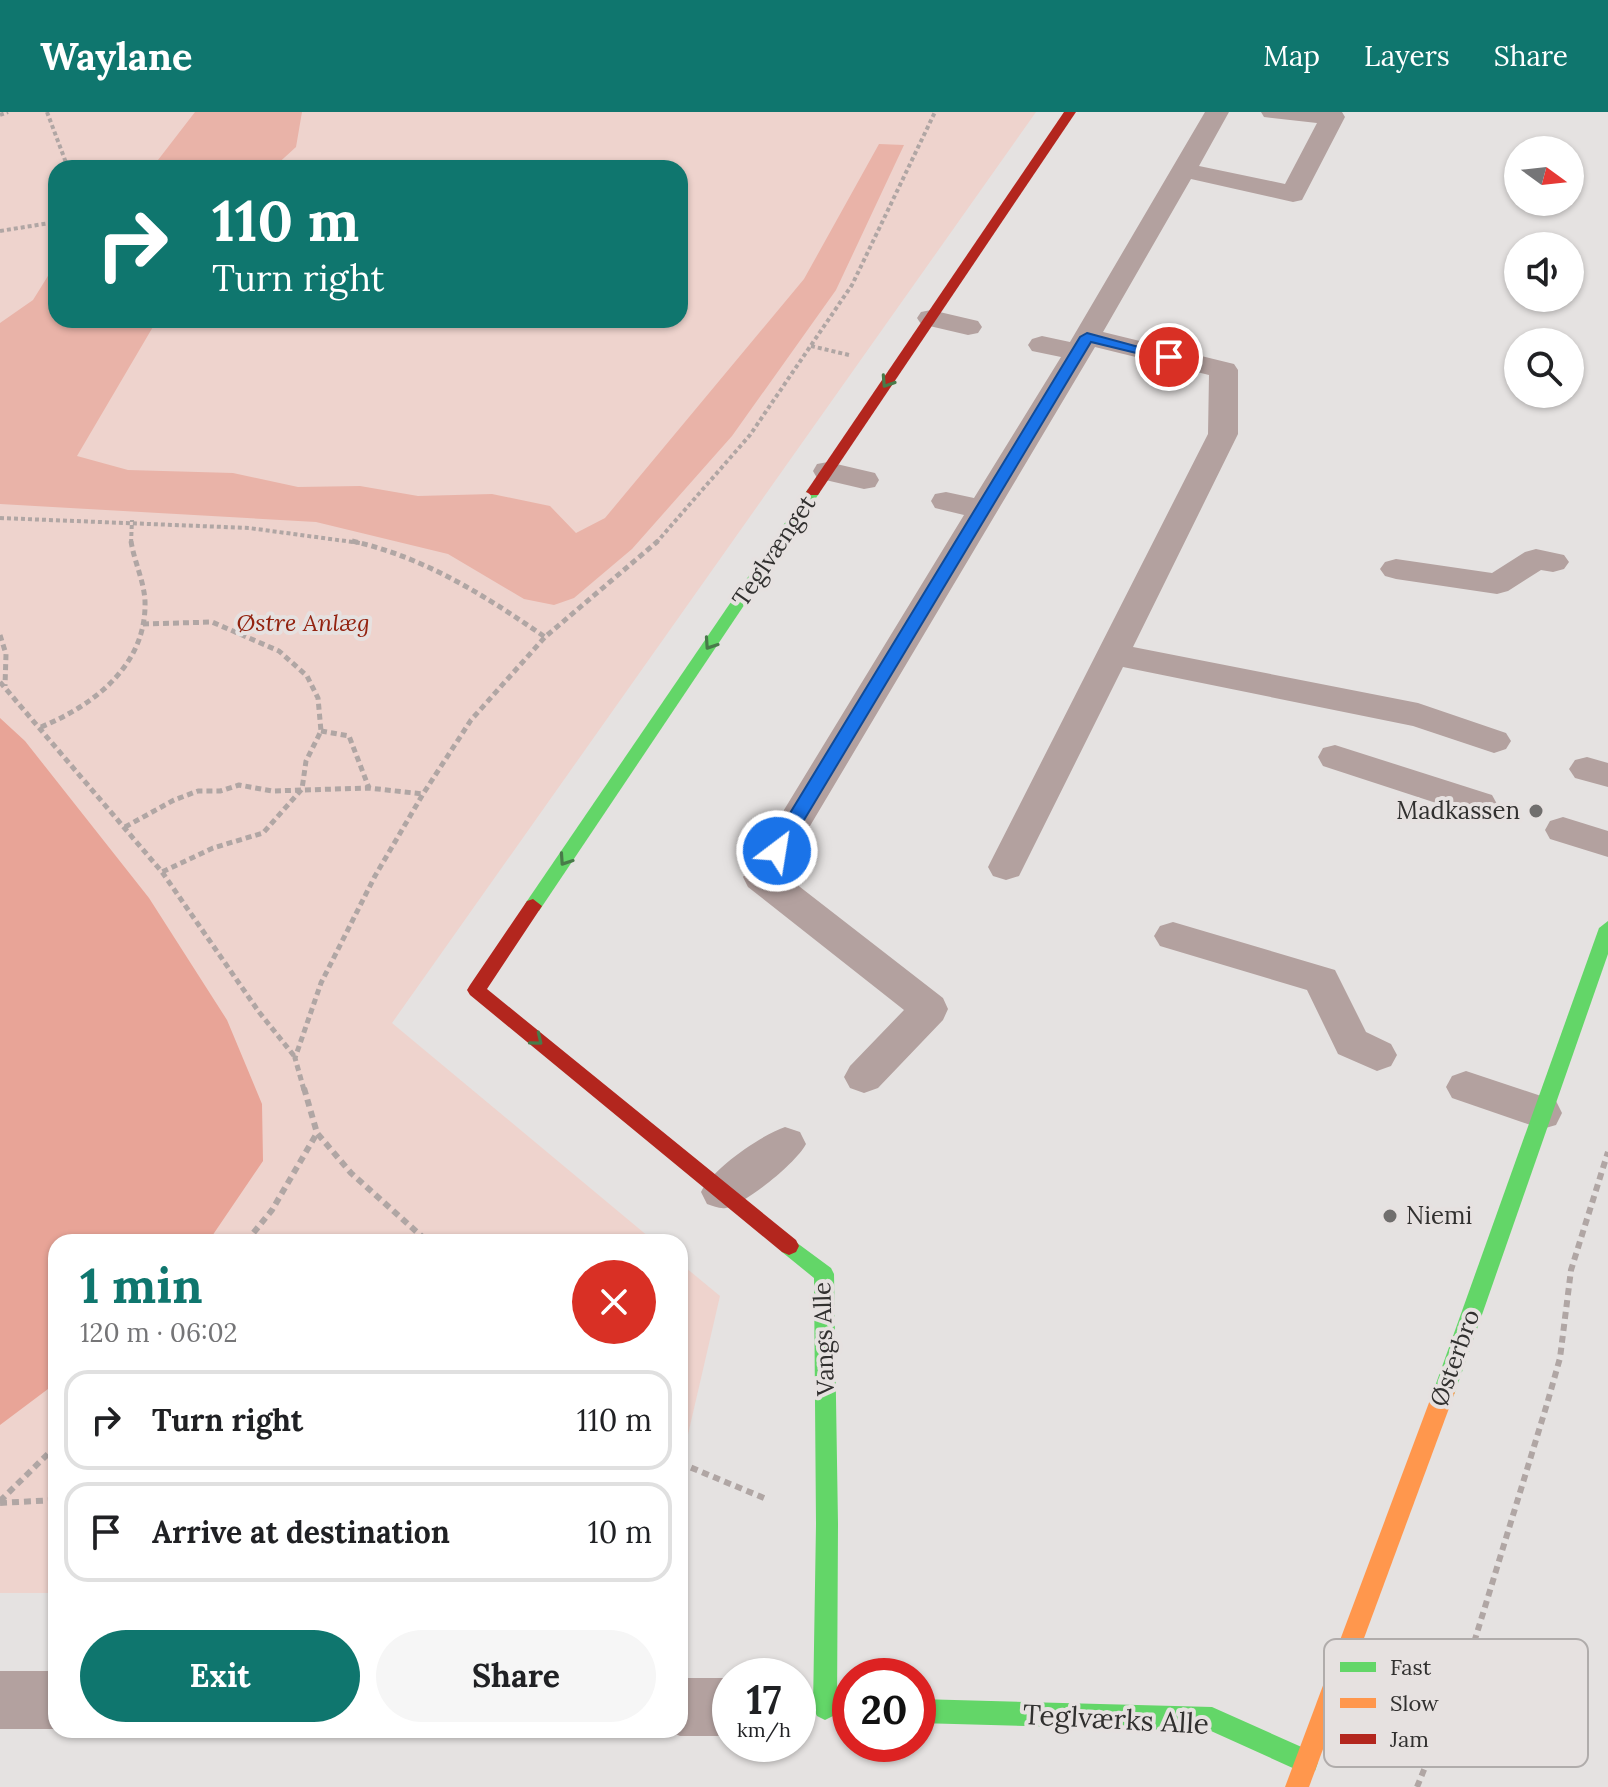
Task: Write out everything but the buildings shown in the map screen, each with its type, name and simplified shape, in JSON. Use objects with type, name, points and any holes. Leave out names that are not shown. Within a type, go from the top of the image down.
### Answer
[{"type":"street","name":"Teglvænget","points":[[476,990],[1070,112]]},
{"type":"street","name":"Østerbro","points":[[1352,1639],[1447,1383],[1608,928]]},
{"type":"street","name":"Vangs Alle","points":[[476,990],[824,1274],[827,1524],[824,1708]]},
{"type":"street","points":[[0,1700],[48,1700]]},
{"type":"street","points":[[688,1707],[712,1707]]},
{"type":"street","name":"Teglværks Alle","points":[[936,1711],[1212,1719],[1306,1762]]},
{"type":"street","name":"Østerbro","points":[[1297,1787],[1324,1714]]},
{"type":"lane","points":[[864,1077],[929,1009],[761,877],[1082,344],[1217,112]]},
{"type":"lane","points":[[1184,170],[1293,194],[1333,117],[1273,112]]},
{"type":"lane","points":[[931,318],[968,327]]},
{"type":"lane","points":[[1006,867],[1223,434],[1224,370],[1082,344],[1042,345]]},
{"type":"lane","points":[[828,471],[864,480]]},
{"type":"lane","points":[[946,501],[982,510]]},
{"type":"lane","points":[[1396,569],[1497,584],[1536,559],[1553,562]]},
{"type":"lane","points":[[1114,654],[1418,715],[1494,741]]},
{"type":"lane","points":[[1335,757],[1479,804]]},
{"type":"lane","points":[[1563,830],[1608,844]]},
{"type":"lane","points":[[1173,936],[1321,980],[1352,1043],[1377,1055]]},
{"type":"lane","points":[[1466,1087],[1542,1113]]},
{"type":"lane","points":[[738,1205],[785,1144]]},
{"type":"path","points":[[0,115],[8,112]]},
{"type":"path","points":[[47,112],[65,160]]},
{"type":"path","points":[[295,1058],[321,983],[375,876],[471,720],[545,637],[664,536],[750,435],[852,285],[935,112]]},
{"type":"path","points":[[0,231],[48,223]]},
{"type":"path","points":[[0,518],[132,520],[291,530],[347,540],[413,559],[440,572],[480,592],[545,637]]},
{"type":"path","points":[[41,727],[103,695],[131,659],[143,624],[145,597],[133,562],[129,536],[132,520]]},
{"type":"path","points":[[143,624],[212,622],[279,651],[307,676],[318,698],[321,731],[306,761],[302,789],[263,833],[213,848],[162,872]]},
{"type":"path","points":[[0,635],[6,654],[2,684],[162,872],[259,1012],[295,1058],[317,1133],[351,1173],[419,1234]]},
{"type":"path","points":[[321,731],[349,736],[369,788]]},
{"type":"path","points":[[125,827],[174,800],[198,791],[220,791],[239,785],[272,791],[369,788],[423,794]]},
{"type":"path","points":[[252,1234],[272,1210],[317,1133]]},
{"type":"path","points":[[1475,1639],[1560,1358],[1571,1270],[1608,1152]]},
{"type":"path","points":[[0,1502],[48,1454]]},
{"type":"path","points":[[688,1466],[827,1524]]},
{"type":"path","points":[[0,1502],[48,1500]]},
{"type":"path","points":[[1417,1787],[1425,1767]]},
{"type":"green space","name":"Østre Anlæg","points":[[0,112],[1036,112],[392,1023],[645,1234],[48,1234],[48,1593],[0,1593]]},
{"type":"green space","points":[[688,1270],[720,1296],[688,1434]]},
{"type":"shaded area","points":[[195,112],[302,112],[296,147],[282,160],[158,160]]},
{"type":"shaded area","points":[[879,144],[904,145],[836,290],[732,436],[632,549],[574,598],[554,605],[524,599],[448,554],[316,522],[0,504],[0,323],[33,300],[48,276],[48,328],[152,328],[77,456],[128,470],[233,473],[298,487],[360,486],[418,496],[492,494],[550,506],[576,533],[605,518],[804,279]]},
{"type":"shaded area","points":[[0,718],[25,741],[149,898],[227,1020],[262,1104],[263,1161],[213,1234],[48,1234],[48,1389],[0,1425]]},
{"type":"traffic: fast","points":[[533,906],[813,492]]},
{"type":"traffic: fast","points":[[1444,1392],[1608,928]]},
{"type":"traffic: fast","points":[[789,1246],[824,1274],[827,1524],[825,1708]]},
{"type":"traffic: fast","points":[[936,1711],[1212,1719],[1306,1762]]},
{"type":"traffic: slow","points":[[1352,1639],[1444,1392]]},
{"type":"traffic: slow","points":[[1297,1787],[1324,1714]]},
{"type":"traffic: jam","points":[[813,492],[1070,112]]},
{"type":"traffic: jam","points":[[533,906],[476,990],[789,1246]]},
{"type":"place","name":"Madkassen","points":[[1536,811]]},
{"type":"place","name":"Niemi","points":[[1390,1216]]},
{"type":"route","points":[[777,851],[1087,337],[1169,357]]}]
